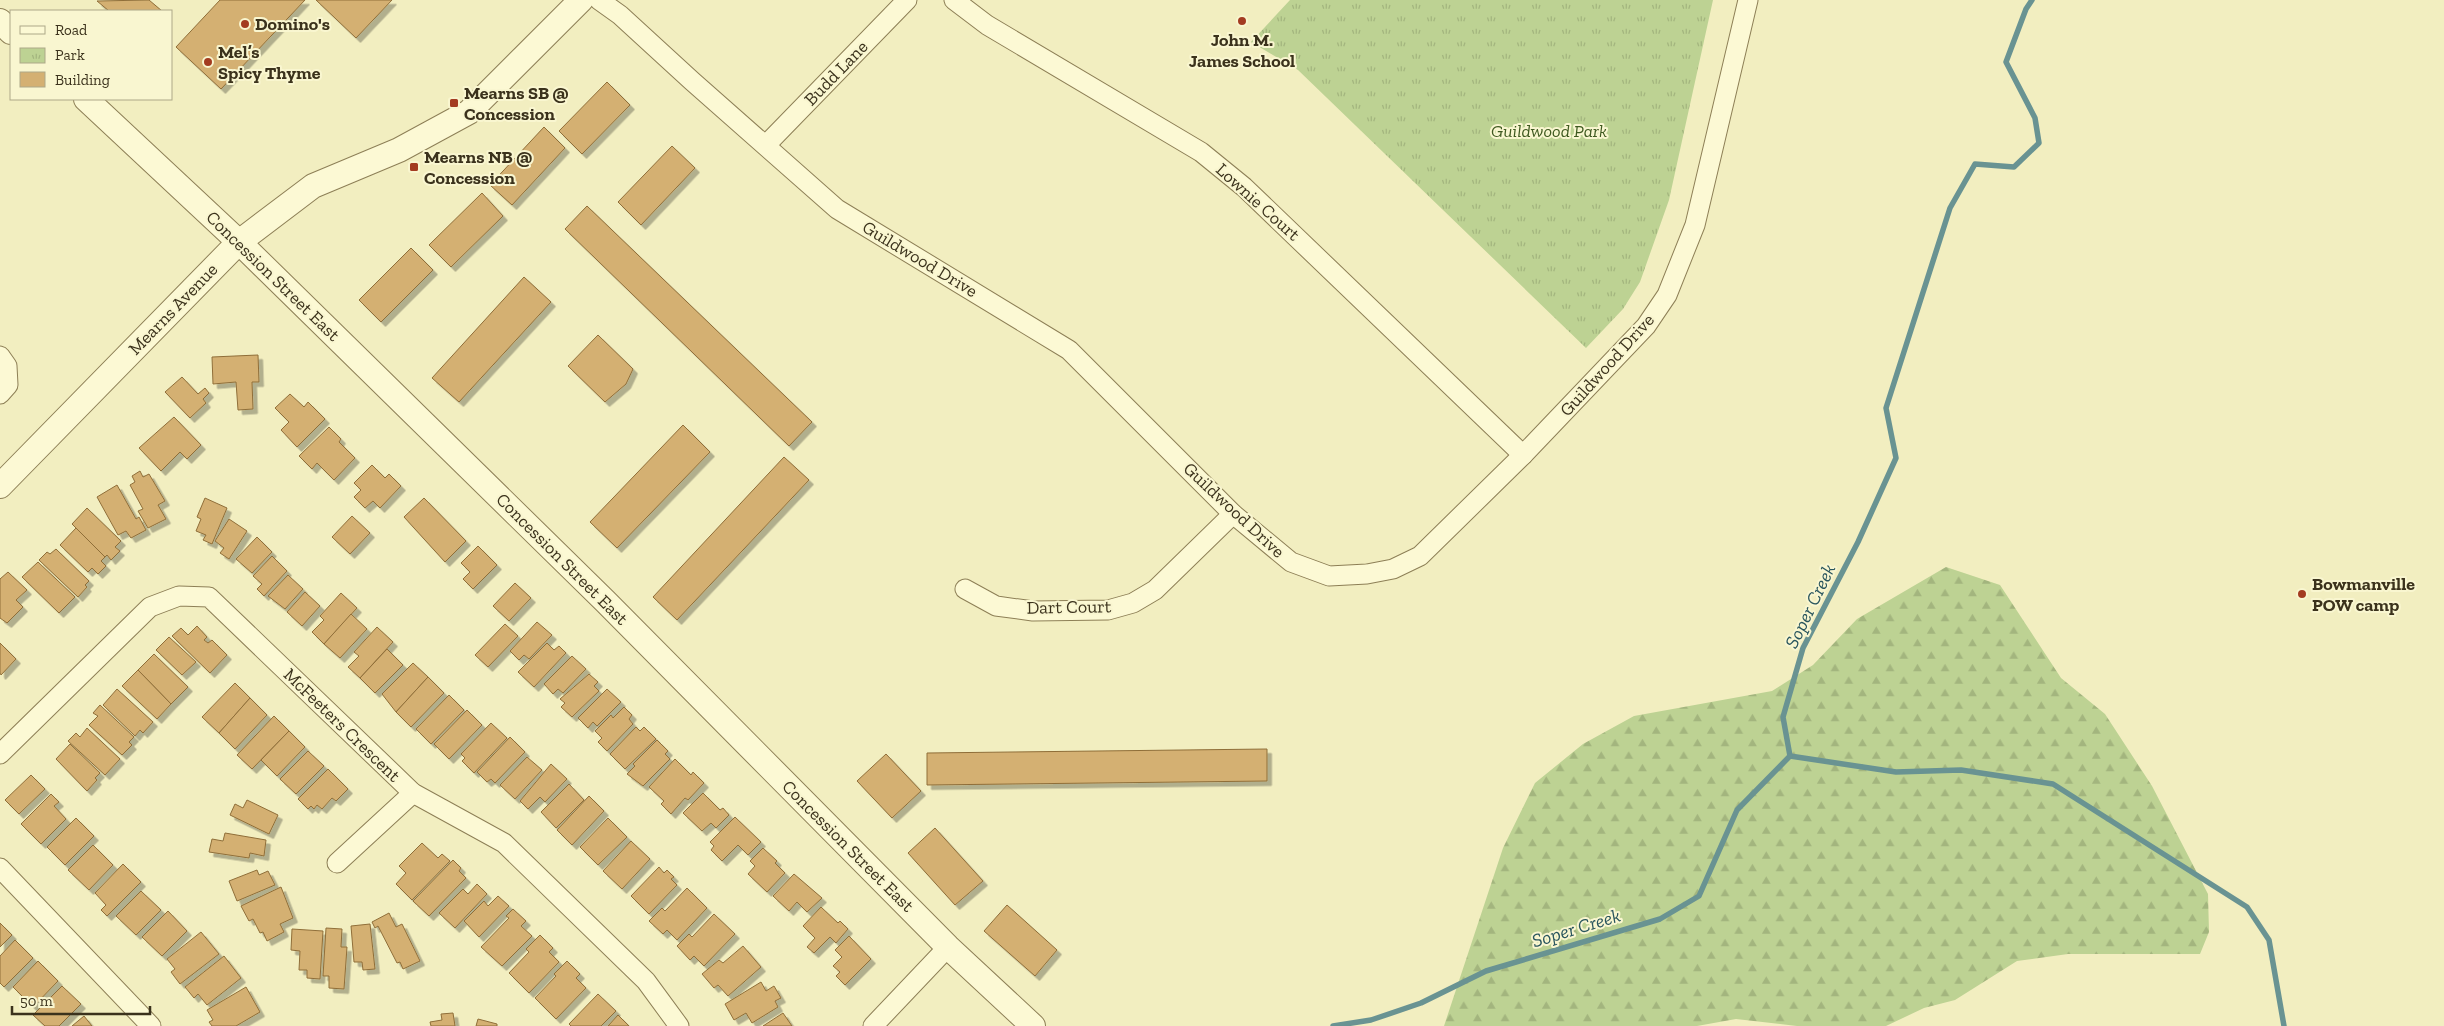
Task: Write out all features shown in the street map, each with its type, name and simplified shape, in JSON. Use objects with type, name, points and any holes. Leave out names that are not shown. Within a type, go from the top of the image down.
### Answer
[{"type":"street","name":"Mearns Avenue","points":[[0,486],[238,242],[313,186],[399,150],[469,112],[581,0]]},
{"type":"street","name":"Guildwood Drive","points":[[599,0],[620,15],[837,209],[1069,350],[1233,514],[1291,562],[1329,576],[1367,574],[1393,569],[1420,556],[1523,455],[1646,326],[1668,295],[1695,225],[1748,0]]},
{"type":"street","name":"Budd Lane","points":[[766,145],[907,0]]},
{"type":"street","name":"Lownie Court","points":[[954,0],[987,25],[1201,152],[1244,187],[1523,455]]},
{"type":"street","points":[[0,22],[10,31]]},
{"type":"street","name":"Concession Street East","points":[[87,100],[238,242],[605,601],[948,947],[1033,1026]]},
{"type":"street","points":[[0,356],[7,366],[8,385],[0,394]]},
{"type":"street","name":"Dart Court","points":[[964,589],[996,606],[1033,611],[1108,610],[1133,602],[1154,590],[1233,514]]},
{"type":"street","name":"McFeeters Crescent","points":[[0,754],[150,607],[179,596],[209,597],[413,793],[504,843],[646,981],[679,1026]]},
{"type":"street","points":[[337,863],[413,793]]},
{"type":"street","points":[[0,868],[151,1026]]},
{"type":"street","points":[[873,1026],[948,947]]},
{"type":"green space","name":"Guildwood Park","points":[[1290,0],[1713,0],[1669,200],[1640,282],[1623,309],[1586,348],[1298,70],[1251,42]]},
{"type":"green space","points":[[1946,567],[2000,585],[2061,678],[2105,714],[2152,786],[2208,894],[2209,932],[2200,954],[2068,954],[2017,961],[1955,1000],[1924,1008],[1886,1026],[1797,1026],[1736,1019],[1697,1026],[1444,1026],[1503,848],[1535,783],[1583,744],[1634,716],[1772,691],[1813,665],[1857,619]]},
{"type":"building","points":[[149,0],[161,10],[108,10],[97,1]]},
{"type":"building","points":[[220,0],[305,0],[221,89],[176,47]]},
{"type":"building","points":[[316,0],[392,0],[356,38]]},
{"type":"building","points":[[607,82],[630,105],[582,154],[559,131]]},
{"type":"building","points":[[544,127],[565,148],[512,205],[490,185]]},
{"type":"building","points":[[672,146],[695,168],[641,225],[618,202]]},
{"type":"building","points":[[482,193],[503,216],[451,267],[429,245]]},
{"type":"building","points":[[587,206],[812,422],[789,446],[565,229]]},
{"type":"building","points":[[411,248],[433,270],[381,322],[359,300]]},
{"type":"building","points":[[524,277],[551,302],[459,402],[432,378]]},
{"type":"building","points":[[598,335],[633,369],[626,384],[605,402],[568,366]]},
{"type":"building","points":[[258,355],[259,382],[252,382],[253,409],[238,410],[236,382],[213,384],[212,357]]},
{"type":"building","points":[[182,377],[198,394],[205,388],[209,393],[203,399],[206,403],[190,418],[165,392]]},
{"type":"building","points":[[290,394],[304,407],[308,402],[325,419],[297,447],[281,430],[289,422],[275,408]]},
{"type":"building","points":[[174,417],[201,445],[187,459],[180,452],[161,471],[139,448]]},
{"type":"building","points":[[683,425],[710,452],[617,548],[590,522]]},
{"type":"building","points":[[329,427],[341,439],[339,442],[355,458],[334,480],[317,463],[312,469],[299,456]]},
{"type":"building","points":[[784,457],[809,480],[677,620],[653,597]]},
{"type":"building","points":[[372,465],[385,478],[389,474],[401,486],[380,508],[373,501],[365,508],[354,497],[361,490],[354,483]]},
{"type":"building","points":[[140,471],[143,477],[149,474],[165,501],[158,505],[166,519],[148,528],[138,511],[143,509],[130,485],[135,482],[132,476]]},
{"type":"building","points":[[117,485],[136,519],[139,517],[146,530],[131,538],[126,531],[118,535],[97,497]]},
{"type":"building","points":[[205,498],[227,508],[212,544],[203,540],[206,535],[196,531],[201,519],[197,517]]},
{"type":"building","points":[[424,498],[466,541],[445,562],[404,517]]},
{"type":"building","points":[[87,508],[121,541],[115,547],[120,551],[111,560],[107,555],[105,557],[72,524]]},
{"type":"building","points":[[352,516],[370,533],[350,554],[332,537]]},
{"type":"building","points":[[229,519],[247,531],[229,559],[220,553],[224,548],[215,541]]},
{"type":"building","points":[[76,528],[105,557],[101,561],[106,566],[98,574],[92,568],[88,572],[60,545]]},
{"type":"building","points":[[257,537],[272,552],[252,573],[236,559]]},
{"type":"building","points":[[478,546],[497,565],[473,589],[463,579],[470,572],[461,563]]},
{"type":"building","points":[[56,549],[89,581],[85,585],[87,587],[78,597],[39,560],[47,552],[50,554]]},
{"type":"building","points":[[272,556],[287,571],[264,596],[257,589],[262,584],[253,576]]},
{"type":"building","points":[[38,562],[75,597],[59,613],[22,577]]},
{"type":"building","points":[[8,572],[27,590],[16,600],[23,607],[7,623],[0,618],[0,579]]},
{"type":"building","points":[[288,575],[303,589],[285,609],[268,596]]},
{"type":"building","points":[[515,583],[531,598],[509,621],[493,606]]},
{"type":"building","points":[[305,592],[320,606],[302,626],[287,612]]},
{"type":"building","points":[[341,593],[357,608],[324,644],[312,632],[324,620],[320,616]]},
{"type":"building","points":[[351,614],[367,629],[340,658],[324,644]]},
{"type":"building","points":[[537,622],[552,635],[529,659],[524,655],[519,660],[510,651]]},
{"type":"building","points":[[505,624],[518,636],[488,667],[475,655]]},
{"type":"building","points":[[197,626],[207,637],[204,640],[208,643],[212,640],[227,655],[210,673],[172,636],[181,628],[188,635]]},
{"type":"building","points":[[377,627],[393,642],[360,678],[348,667],[359,656],[354,652]]},
{"type":"building","points":[[169,637],[196,662],[182,675],[156,650]]},
{"type":"building","points":[[0,643],[16,659],[1,675],[0,673]]},
{"type":"building","points":[[547,643],[554,650],[559,646],[566,653],[534,687],[518,672]]},
{"type":"building","points":[[387,649],[403,665],[375,693],[360,678]]},
{"type":"building","points":[[154,654],[188,687],[171,704],[138,670]]},
{"type":"building","points":[[572,656],[586,669],[563,693],[558,689],[553,694],[544,684]]},
{"type":"building","points":[[413,663],[428,677],[396,712],[382,694]]},
{"type":"building","points":[[138,670],[171,704],[157,719],[122,686]]},
{"type":"building","points":[[589,674],[598,682],[594,686],[599,691],[572,717],[561,707],[565,703],[560,699]]},
{"type":"building","points":[[428,677],[444,693],[411,727],[396,712]]},
{"type":"building","points":[[235,683],[250,698],[219,733],[202,717]]},
{"type":"building","points":[[117,689],[153,722],[143,733],[140,730],[135,736],[103,705]]},
{"type":"building","points":[[607,689],[621,702],[597,726],[593,722],[588,728],[578,718]]},
{"type":"building","points":[[449,695],[464,710],[431,744],[416,729]]},
{"type":"building","points":[[250,698],[267,715],[235,749],[219,733]]},
{"type":"building","points":[[100,705],[134,737],[129,742],[132,745],[122,755],[89,725],[98,716],[93,713]]},
{"type":"building","points":[[624,707],[632,715],[629,719],[633,724],[607,751],[598,742],[602,738],[595,731],[611,715],[613,718]]},
{"type":"building","points":[[467,710],[482,725],[449,759],[434,744]]},
{"type":"building","points":[[274,716],[289,731],[252,769],[237,755]]},
{"type":"building","points":[[491,723],[507,738],[474,773],[462,761],[465,758],[461,754]]},
{"type":"building","points":[[636,727],[640,731],[644,727],[656,739],[625,769],[610,754]]},
{"type":"building","points":[[87,728],[120,759],[105,775],[68,741],[76,733],[80,737]]},
{"type":"building","points":[[289,731],[305,747],[277,776],[261,760]]},
{"type":"building","points":[[510,737],[525,752],[495,783],[491,779],[487,782],[477,772]]},
{"type":"building","points":[[657,740],[668,751],[665,754],[670,759],[643,786],[627,774],[635,766],[633,764]]},
{"type":"building","points":[[70,744],[100,773],[95,778],[97,780],[87,791],[56,759]]},
{"type":"building","points":[[1267,749],[1267,781],[927,785],[927,753]]},
{"type":"building","points":[[308,751],[324,766],[296,794],[280,779]]},
{"type":"building","points":[[886,754],[921,791],[892,818],[857,781]]},
{"type":"building","points":[[527,757],[542,770],[515,799],[500,785]]},
{"type":"building","points":[[675,759],[691,775],[693,772],[704,783],[688,800],[685,798],[671,814],[661,804],[664,801],[649,787]]},
{"type":"building","points":[[551,764],[567,779],[545,802],[540,797],[528,809],[520,801]]},
{"type":"building","points":[[328,769],[348,789],[336,801],[332,798],[322,809],[317,805],[314,809],[311,806],[308,809],[298,799]]},
{"type":"building","points":[[31,775],[45,789],[19,814],[5,800]]},
{"type":"building","points":[[569,784],[584,800],[556,828],[541,812]]},
{"type":"building","points":[[703,793],[720,810],[723,808],[729,815],[716,828],[711,823],[702,831],[683,813]]},
{"type":"building","points":[[51,794],[59,802],[54,806],[66,819],[41,844],[21,824]]},
{"type":"building","points":[[589,796],[604,811],[572,845],[557,830]]},
{"type":"building","points":[[247,800],[278,815],[269,834],[230,815],[235,804],[243,808]]},
{"type":"building","points":[[735,817],[761,842],[748,855],[738,845],[722,861],[711,850],[714,846],[710,842]]},
{"type":"building","points":[[76,818],[94,836],[65,865],[47,847]]},
{"type":"building","points":[[608,818],[627,837],[598,865],[580,847]]},
{"type":"building","points":[[935,828],[983,881],[955,905],[908,853]]},
{"type":"building","points":[[225,833],[266,840],[264,856],[250,853],[249,858],[209,852],[212,839],[223,841]]},
{"type":"building","points":[[631,841],[650,859],[622,889],[603,871]]},
{"type":"building","points":[[422,843],[438,858],[442,854],[450,861],[412,900],[396,884],[406,873],[399,866]]},
{"type":"building","points":[[93,845],[113,865],[89,890],[68,870]]},
{"type":"building","points":[[763,848],[777,861],[775,863],[785,873],[767,892],[748,874],[755,866],[750,861]]},
{"type":"building","points":[[453,860],[461,868],[459,871],[466,878],[429,916],[413,901]]},
{"type":"building","points":[[123,864],[141,882],[107,916],[101,910],[106,905],[95,893]]},
{"type":"building","points":[[659,867],[664,873],[667,870],[674,877],[671,879],[677,885],[649,914],[631,896]]},
{"type":"building","points":[[257,870],[259,875],[268,871],[275,885],[237,901],[229,881]]},
{"type":"building","points":[[794,874],[822,898],[807,912],[797,902],[789,911],[773,896]]},
{"type":"building","points":[[477,884],[487,894],[455,928],[439,913],[463,889],[468,894]]},
{"type":"building","points":[[281,887],[293,918],[280,924],[284,932],[267,941],[263,932],[260,933],[253,919],[249,921],[241,906]]},
{"type":"building","points":[[687,888],[707,908],[677,940],[667,930],[663,934],[649,921],[662,908],[665,911]]},
{"type":"building","points":[[141,891],[161,910],[136,935],[116,916]]},
{"type":"building","points":[[498,896],[509,906],[479,937],[464,921],[484,901],[488,906]]},
{"type":"building","points":[[1007,905],[1057,950],[1035,976],[984,931]]},
{"type":"building","points":[[821,907],[838,923],[840,921],[848,929],[836,943],[830,937],[814,953],[807,947],[815,938],[803,926]]},
{"type":"building","points":[[513,909],[526,921],[521,926],[532,936],[502,966],[481,947],[509,918],[506,916]]},
{"type":"building","points":[[168,911],[187,931],[162,956],[142,937]]},
{"type":"building","points":[[389,913],[396,927],[402,924],[420,961],[403,969],[400,962],[397,963],[378,926],[375,928],[372,922]]},
{"type":"building","points":[[714,914],[735,934],[704,966],[694,956],[690,960],[677,946],[689,934],[692,937]]},
{"type":"building","points":[[0,923],[12,935],[0,947]]},
{"type":"building","points":[[370,924],[375,969],[363,970],[362,962],[354,962],[351,926]]},
{"type":"building","points":[[326,928],[342,929],[341,947],[347,947],[344,989],[329,988],[329,976],[323,976]]},
{"type":"building","points":[[292,929],[323,931],[320,979],[307,978],[307,970],[299,970],[300,951],[291,950]]},
{"type":"building","points":[[201,932],[219,954],[180,984],[171,972],[175,969],[167,959]]},
{"type":"building","points":[[540,935],[553,948],[549,952],[559,962],[529,993],[509,973],[529,952],[526,949]]},
{"type":"building","points":[[849,936],[871,959],[845,985],[836,976],[840,972],[833,966],[842,957],[835,950]]},
{"type":"building","points":[[15,940],[33,958],[4,987],[0,983],[0,956]]},
{"type":"building","points":[[743,946],[761,967],[728,996],[718,985],[714,988],[702,974],[719,960],[723,963]]},
{"type":"building","points":[[224,956],[241,978],[207,1005],[198,994],[194,998],[185,987]]},
{"type":"building","points":[[38,961],[58,981],[33,1007],[13,987]]},
{"type":"building","points":[[567,961],[580,974],[576,978],[586,988],[556,1019],[535,998]]},
{"type":"building","points":[[761,982],[766,991],[774,986],[781,998],[775,1001],[778,1007],[752,1023],[746,1013],[734,1020],[725,1004]]},
{"type":"building","points":[[62,986],[81,1004],[59,1026],[45,1026],[33,1015]]},
{"type":"building","points":[[246,987],[260,1012],[236,1026],[212,1026],[209,1022],[213,1020],[207,1010]]},
{"type":"building","points":[[598,994],[616,1011],[601,1026],[571,1026],[569,1024]]},
{"type":"building","points":[[453,1013],[455,1026],[431,1026],[430,1022],[442,1020],[441,1014]]},
{"type":"building","points":[[783,1013],[792,1026],[763,1026]]},
{"type":"building","points":[[618,1015],[629,1026],[608,1026]]},
{"type":"building","points":[[84,1016],[92,1026],[72,1026]]},
{"type":"building","points":[[478,1019],[497,1024],[497,1026],[476,1026]]},
{"type":"waterway","name":"Soper Creek","points":[[1790,756],[1783,717],[1803,648],[1858,542],[1896,458],[1886,408],[1950,208],[1975,164],[2014,167],[2039,143],[2035,118],[2006,62],[2026,9],[2032,0]]},
{"type":"waterway","points":[[1790,756],[1896,772],[1961,770],[2053,784],[2247,907],[2269,940],[2284,1026]]},
{"type":"waterway","name":"Soper Creek","points":[[1333,1026],[1371,1020],[1421,1003],[1486,971],[1660,919],[1699,896],[1737,810],[1790,756]]},
{"type":"place","name":"John M. James School","points":[[1242,21]]},
{"type":"place","name":"Domino's","points":[[245,24]]},
{"type":"place","name":"Mel’s Spicy Thyme","points":[[208,62]]},
{"type":"place","name":"Mearns SB @ Concession","points":[[454,103]]},
{"type":"place","name":"Mearns NB @ Concession","points":[[414,167]]},
{"type":"place","name":"Bowmanville POW camp","points":[[2302,594]]}]
